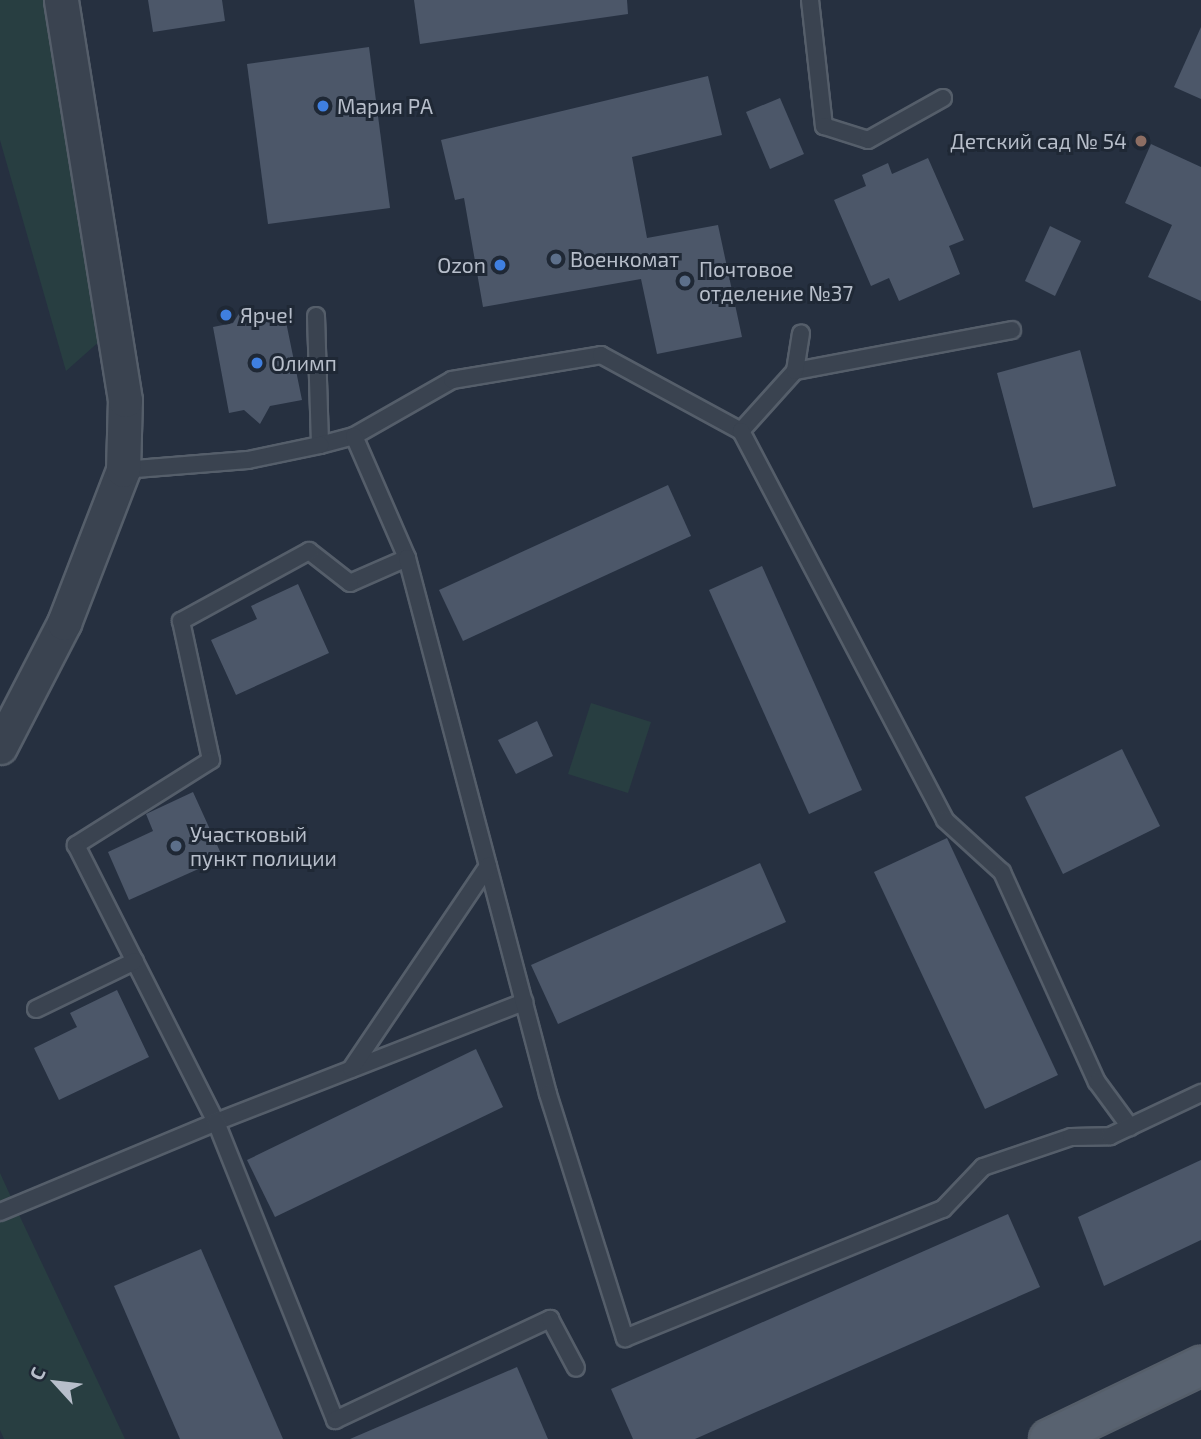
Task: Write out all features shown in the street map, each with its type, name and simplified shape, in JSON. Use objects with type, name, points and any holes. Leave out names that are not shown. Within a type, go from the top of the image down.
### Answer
[{"type":"main road","points":[[1049,1439],[1201,1366]]},
{"type":"street","points":[[0,747],[64,623],[123,470],[125,400],[61,0]]},
{"type":"lane","points":[[810,0],[824,126],[868,140],[943,98]]},
{"type":"lane","points":[[316,316],[320,445]]},
{"type":"lane","points":[[795,371],[1012,330]]},
{"type":"lane","points":[[741,431],[795,371],[801,333]]},
{"type":"lane","points":[[123,470],[248,460],[320,445],[354,436],[452,380],[601,355],[741,431],[946,820],[1002,872],[1097,1082],[1130,1127]]},
{"type":"lane","points":[[354,436],[407,558],[524,1002],[625,1338],[943,1209],[983,1167],[1070,1137],[1110,1136],[1201,1093]]},
{"type":"lane","points":[[407,558],[349,583],[309,551],[181,621],[211,760],[76,845],[216,1122],[335,1420],[550,1320],[576,1368]]},
{"type":"lane","points":[[351,1069],[488,866]]},
{"type":"lane","points":[[36,1009],[135,961]]},
{"type":"lane","points":[[0,1212],[216,1122],[524,1002]]},
{"type":"green space","points":[[0,0],[48,0],[102,339],[66,371],[0,140]]},
{"type":"green space","points":[[591,703],[651,722],[628,793],[568,774]]},
{"type":"green space","points":[[0,1173],[125,1439],[4,1439],[0,1430]]},
{"type":"building","points":[[148,0],[222,0],[225,21],[153,32]]},
{"type":"building","points":[[414,0],[627,0],[628,14],[420,44]]},
{"type":"building","points":[[1201,27],[1201,99],[1174,87]]},
{"type":"building","points":[[369,47],[390,208],[268,224],[247,64]]},
{"type":"building","points":[[708,76],[722,135],[632,157],[647,238],[718,225],[742,337],[657,354],[641,279],[483,307],[464,198],[455,200],[441,140]]},
{"type":"building","points":[[780,98],[804,154],[770,169],[746,112]]},
{"type":"building","points":[[1151,144],[1201,167],[1201,301],[1148,277],[1172,225],[1125,203]]},
{"type":"building","points":[[928,158],[964,240],[949,246],[960,274],[899,301],[889,278],[871,286],[834,200],[866,186],[862,175],[888,163],[892,174]]},
{"type":"building","points":[[1050,226],[1081,241],[1055,296],[1025,281]]},
{"type":"building","name":"Олимп","points":[[243,307],[261,317],[284,312],[302,400],[270,406],[260,424],[244,410],[229,413],[213,327],[233,323]]},
{"type":"building","points":[[1080,350],[1116,486],[1033,508],[997,373]]},
{"type":"building","points":[[668,485],[691,536],[463,641],[439,590]]},
{"type":"building","points":[[762,566],[862,790],[809,814],[709,590]]},
{"type":"building","points":[[298,584],[329,653],[236,695],[211,640],[257,619],[251,606]]},
{"type":"building","points":[[537,721],[553,756],[516,774],[498,740]]},
{"type":"building","points":[[1122,749],[1160,826],[1063,874],[1025,797]]},
{"type":"building","points":[[193,792],[223,858],[129,900],[108,852],[153,831],[146,814]]},
{"type":"building","points":[[947,838],[1058,1075],[985,1109],[874,872]]},
{"type":"building","points":[[760,863],[786,922],[558,1024],[531,965]]},
{"type":"building","points":[[117,990],[149,1057],[59,1100],[34,1048],[77,1027],[70,1013]]},
{"type":"building","points":[[476,1049],[503,1107],[275,1217],[247,1160]]},
{"type":"building","points":[[1201,1160],[1201,1240],[1104,1286],[1078,1217]]},
{"type":"building","points":[[1008,1214],[1040,1287],[695,1439],[633,1439],[611,1389]]},
{"type":"building","points":[[201,1249],[283,1439],[180,1439],[114,1286]]},
{"type":"building","points":[[517,1367],[548,1439],[350,1439]]},
{"type":"place","name":"Мария РА","points":[[323,106]]},
{"type":"place","name":"Детский сад № 54","points":[[1141,141]]},
{"type":"place","name":"Военкомат","points":[[556,259]]},
{"type":"place","name":"Ozon","points":[[500,265]]},
{"type":"place","name":"Почтовое отделение №37","points":[[685,281]]},
{"type":"place","name":"Ярче!","points":[[226,315]]},
{"type":"place","name":"Олимп","points":[[257,363]]},
{"type":"place","name":"Участковый пункт полиции","points":[[176,846]]}]
